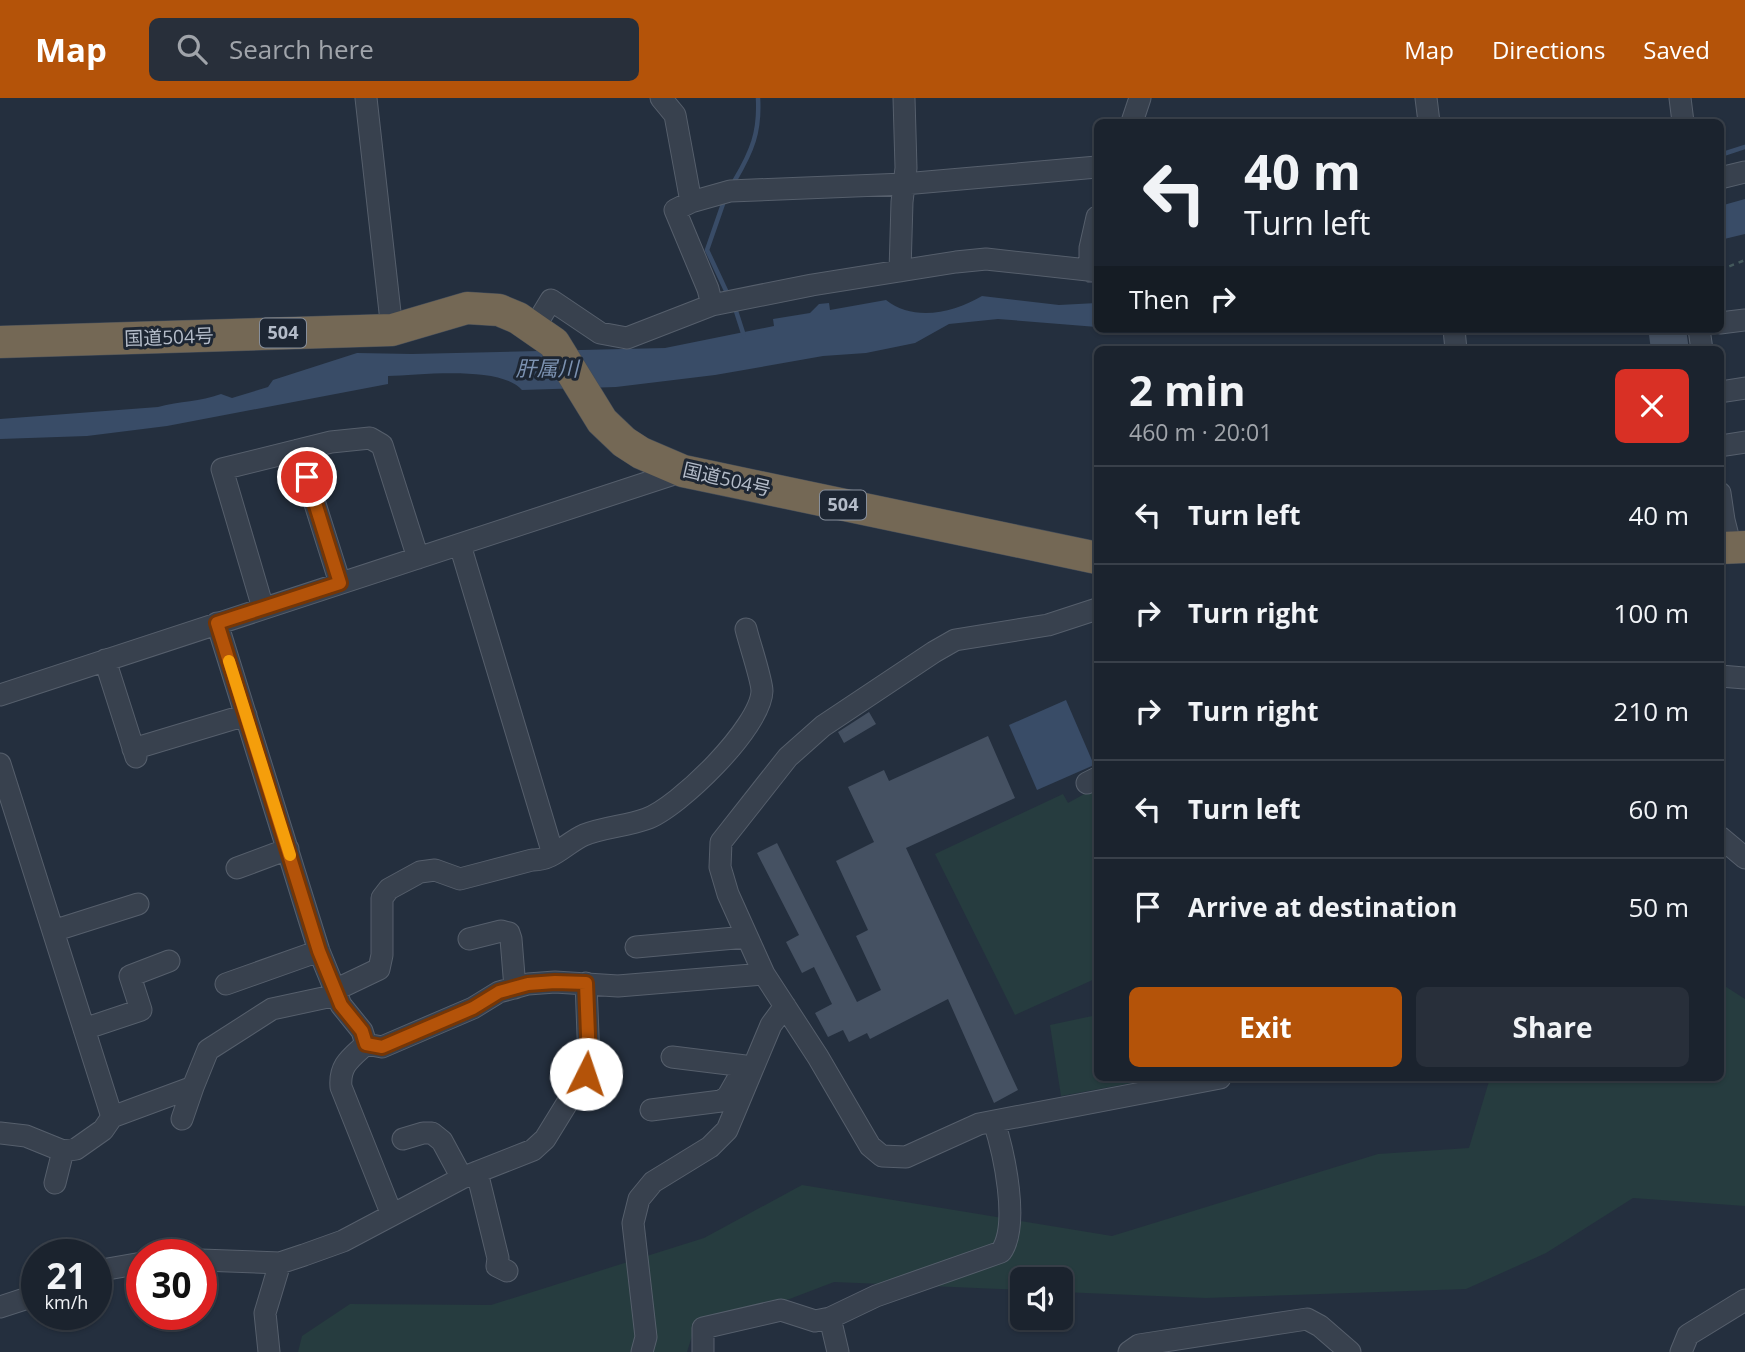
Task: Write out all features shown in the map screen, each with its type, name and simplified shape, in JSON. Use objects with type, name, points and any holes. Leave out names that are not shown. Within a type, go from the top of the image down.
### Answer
[{"type":"highway","name":"国道504号","points":[[0,342],[392,330],[467,308],[499,310],[518,318],[544,335],[602,421],[624,442],[641,453],[683,471],[1094,557]]},
{"type":"street","points":[[366,98],[392,330]]},
{"type":"street","points":[[661,98],[675,115],[691,202]]},
{"type":"street","points":[[900,271],[906,168],[904,98]]},
{"type":"street","points":[[1133,119],[1140,98]]},
{"type":"street","points":[[1426,98],[1429,119]]},
{"type":"street","points":[[1681,98],[1683,119]]},
{"type":"street","points":[[712,305],[675,210],[691,202],[730,191],[904,184],[1094,167]]},
{"type":"street","points":[[1724,177],[1745,172]]},
{"type":"street","points":[[544,335],[551,300],[600,333],[627,338],[712,305],[812,285],[986,258],[1094,271],[1090,248],[1094,230]]},
{"type":"street","points":[[1724,323],[1745,320]]},
{"type":"street","points":[[1724,391],[1745,388]]},
{"type":"street","points":[[263,608],[222,469],[331,442],[370,438],[382,445],[418,558]]},
{"type":"street","points":[[1724,445],[1745,442]]},
{"type":"street","points":[[298,450],[340,583]]},
{"type":"street","points":[[0,695],[683,471]]},
{"type":"street","points":[[1724,520],[1732,548]]},
{"type":"street","points":[[460,544],[553,854]]},
{"type":"street","points":[[1094,610],[1048,625],[956,640],[848,708],[788,757],[721,842],[720,867],[746,937],[764,974],[870,1146],[882,1156],[906,1157],[979,1124],[1203,1081]]},
{"type":"street","points":[[217,623],[319,951],[341,1005],[362,1031],[366,1044]]},
{"type":"street","points":[[182,1119],[208,1050],[272,1009],[336,992],[379,969],[382,955],[382,898],[388,890],[420,872],[435,870],[460,879],[532,860],[543,860],[584,835],[649,818],[683,795],[734,747],[755,710],[762,691],[746,629]]},
{"type":"street","points":[[105,660],[134,753],[246,715]]},
{"type":"street","points":[[1724,676],[1745,678]]},
{"type":"street","points":[[0,764],[112,1117]]},
{"type":"street","points":[[1724,840],[1745,858]]},
{"type":"street","points":[[237,867],[288,849]]},
{"type":"street","points":[[53,931],[138,904]]},
{"type":"street","points":[[469,939],[501,931],[509,933],[515,988]]},
{"type":"street","points":[[636,947],[746,937]]},
{"type":"street","points":[[226,984],[319,951]]},
{"type":"street","points":[[84,1029],[141,1010],[130,976],[169,961]]},
{"type":"street","points":[[366,1044],[382,1047],[473,1008],[499,992],[515,988],[555,982],[618,986],[764,974]]},
{"type":"street","points":[[217,1261],[280,1263],[343,1241],[470,1175],[533,1150],[545,1139],[586,1074],[589,1061],[586,983]]},
{"type":"street","points":[[651,1110],[721,1101],[728,1096],[785,1006]]},
{"type":"street","points":[[366,1044],[344,1065],[340,1075],[341,1087],[392,1215]]},
{"type":"street","points":[[672,1057],[750,1065]]},
{"type":"street","points":[[642,1352],[646,1336],[633,1223],[639,1199],[653,1182],[710,1147],[727,1130],[750,1065]]},
{"type":"street","points":[[0,1133],[26,1136],[64,1151],[76,1149],[103,1130],[112,1117],[193,1087]]},
{"type":"street","points":[[702,1352],[703,1328],[781,1310],[815,1321],[830,1318],[876,1296],[1001,1252],[1010,1234],[1005,1159],[995,1122]]},
{"type":"street","points":[[403,1139],[432,1133],[470,1175],[498,1258],[497,1266],[507,1271]]},
{"type":"street","points":[[55,1183],[64,1151]]},
{"type":"street","points":[[269,1352],[265,1313],[280,1263]]},
{"type":"street","points":[[0,1307],[21,1300]]},
{"type":"street","points":[[1681,1352],[1688,1335],[1745,1300]]},
{"type":"street","points":[[830,1318],[838,1352]]},
{"type":"street","points":[[1136,1350],[1307,1319],[1320,1326],[1350,1352]]},
{"type":"path","points":[[1724,268],[1745,260]]},
{"type":"green space","points":[[1094,789],[1094,979],[1015,1015],[935,854],[1063,794],[1068,803]]},
{"type":"green space","points":[[1724,986],[1745,999],[1745,1206],[1633,1198],[1546,1253],[1466,1289],[1205,1298],[1073,1292],[1073,1267],[1010,1267],[1010,1289],[834,1282],[692,1336],[687,1352],[298,1352],[302,1336],[350,1304],[491,1305],[704,1238],[802,1185],[1112,1236],[1378,1154],[1469,1148],[1489,1081],[1724,1081]]},
{"type":"green space","points":[[1094,1016],[1094,1081],[1143,1081],[1061,1096],[1050,1025]]},
{"type":"water","points":[[1745,199],[1745,234],[1724,239],[1724,205]]},
{"type":"water","name":"肝属川","points":[[982,296],[1059,305],[1094,303],[1094,327],[998,319],[949,324],[915,343],[866,353],[823,356],[715,375],[616,387],[522,390],[511,382],[478,374],[388,376],[388,384],[167,426],[87,436],[0,439],[0,419],[158,407],[221,394],[232,398],[268,387],[273,380],[357,353],[665,348],[774,326],[773,319],[810,313],[819,304],[829,303],[830,310],[886,300],[909,311],[934,313]]},
{"type":"water","points":[[1066,700],[1094,765],[1037,790],[1009,725]]},
{"type":"building","points":[[1687,333],[1688,346],[1650,346],[1649,335]]},
{"type":"building","points":[[869,712],[876,724],[844,743],[838,732]]},
{"type":"building","points":[[988,736],[1015,798],[906,848],[1018,1090],[994,1103],[948,999],[870,1039],[867,1033],[849,1042],[843,1030],[828,1037],[815,1013],[832,1004],[814,967],[802,973],[786,942],[799,935],[757,853],[777,843],[857,1002],[881,990],[856,936],[868,930],[836,861],[874,842],[848,787],[884,770],[889,781]]},
{"type":"waterway","points":[[735,180],[754,141],[758,121],[758,98]]},
{"type":"waterway","points":[[1724,154],[1745,147]]},
{"type":"waterway","points":[[724,201],[707,250],[729,297]]},
{"type":"waterway","points":[[735,308],[744,336]]},
{"type":"slow traffic","points":[[229,661],[290,855]]},
{"type":"route","points":[[307,477],[340,583],[217,623],[319,951],[341,1005],[362,1031],[366,1044],[382,1047],[473,1008],[499,992],[528,984],[586,983],[589,1061],[586,1074]]}]
